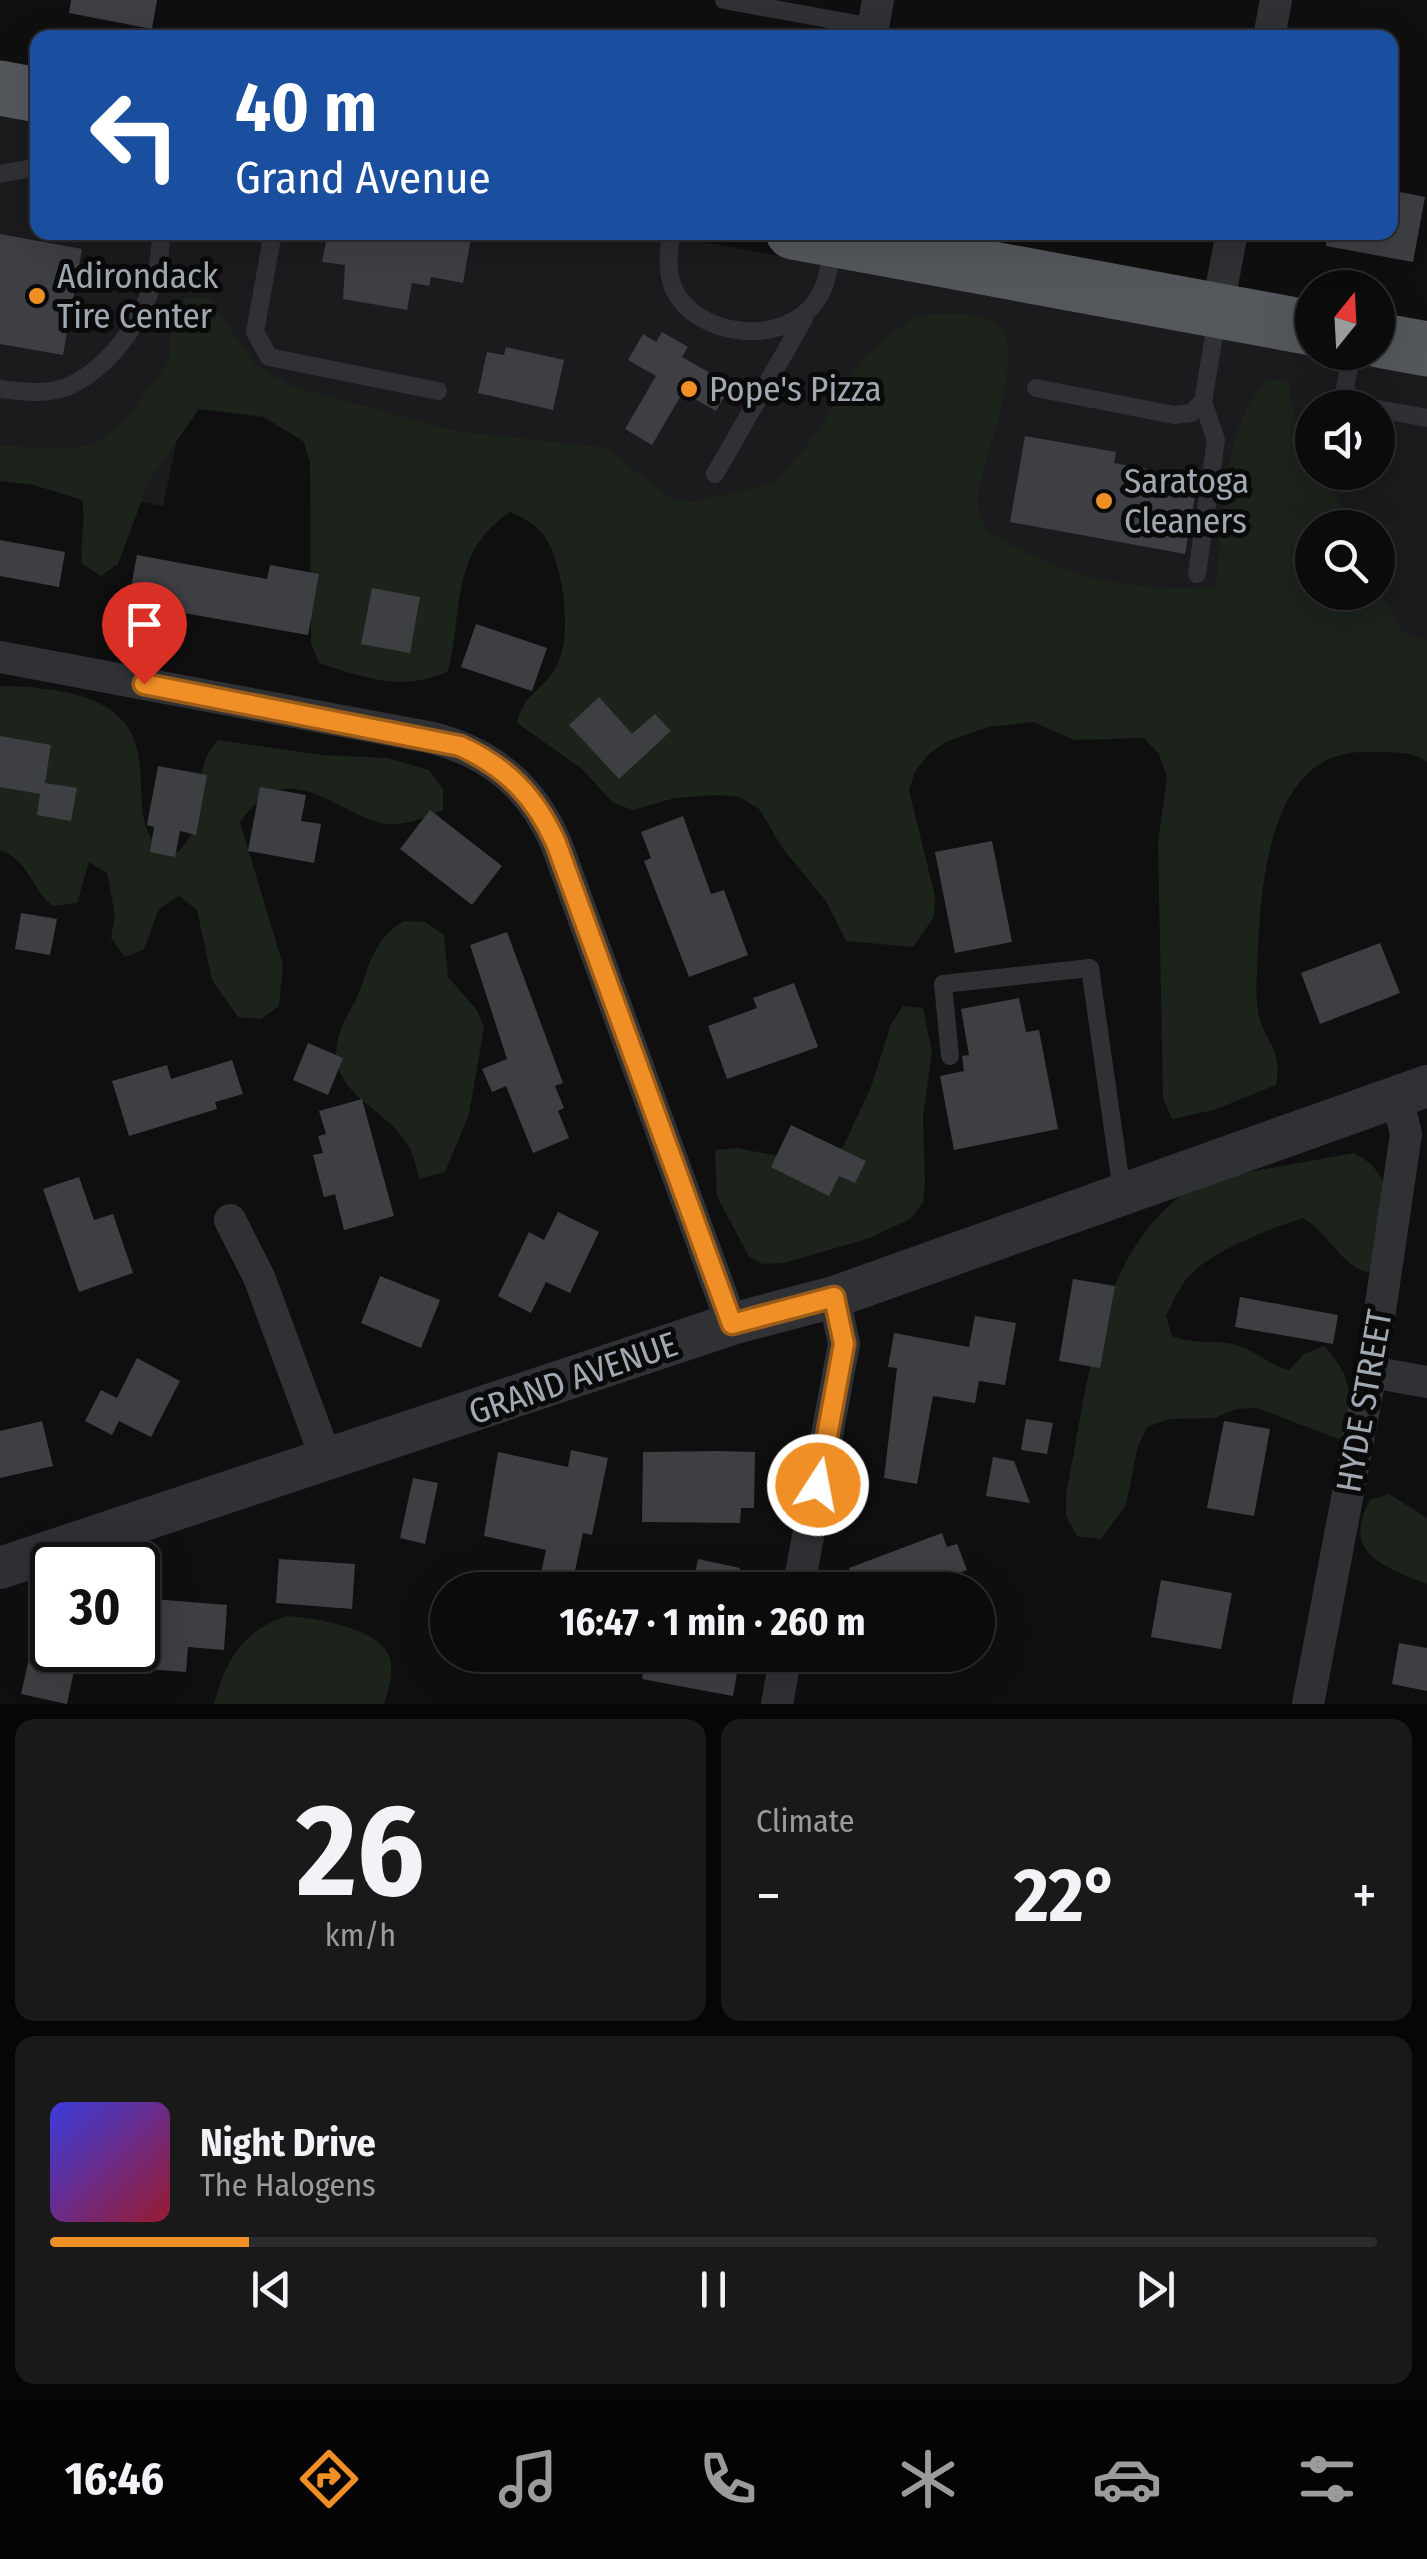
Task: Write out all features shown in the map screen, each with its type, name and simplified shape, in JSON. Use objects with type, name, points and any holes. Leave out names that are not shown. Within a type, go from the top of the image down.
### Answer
[{"type":"highway","points":[[0,88],[30,94]]},
{"type":"highway","points":[[846,240],[1295,325]]},
{"type":"highway","points":[[1395,343],[1427,349]]},
{"type":"street","points":[[1270,30],[1276,0]]},
{"type":"street","points":[[1218,311],[1231,240]]},
{"type":"street","points":[[0,657],[433,738],[473,752],[508,774],[544,818],[556,843],[732,1324]]},
{"type":"street","name":"GRAND AVENUE","points":[[0,1568],[732,1324],[834,1297],[1412,1091]]},
{"type":"street","name":"HYDE STREET","points":[[1308,1704],[1371,1372],[1412,1091]]},
{"type":"street","points":[[230,1220],[259,1277],[328,1461]]},
{"type":"street","points":[[801,1572],[844,1344],[834,1297]]},
{"type":"street","points":[[1371,1372],[1427,1382]]},
{"type":"street","points":[[777,1704],[783,1672]]},
{"type":"lane","points":[[724,0],[874,22]]},
{"type":"lane","points":[[0,174],[30,168]]},
{"type":"lane","points":[[0,389],[38,392],[66,388],[92,374],[114,350],[151,291],[162,258],[161,240]]},
{"type":"lane","points":[[272,240],[255,332],[269,357],[438,390]]},
{"type":"lane","points":[[670,240],[673,288],[696,313],[726,326],[770,334],[788,328],[806,314]]},
{"type":"lane","points":[[716,474],[825,283],[821,240]]},
{"type":"lane","points":[[1197,574],[1216,440],[1203,402],[1218,311]]},
{"type":"lane","points":[[1036,388],[1174,415],[1191,412],[1203,402]]},
{"type":"lane","points":[[1395,412],[1427,418]]},
{"type":"lane","points":[[950,1056],[942,984],[1090,968],[1122,1192]]},
{"type":"shaded area","points":[[0,113],[30,119],[30,240],[692,240],[1295,350],[1295,370],[1395,368],[1427,374],[1427,666],[629,514],[189,383],[163,506],[0,475]]},
{"type":"shaded area","points":[[186,298],[209,298],[255,364],[291,386],[456,431],[608,448],[656,488],[674,499],[694,502],[776,482],[816,434],[863,358],[914,316],[980,316],[998,324],[1006,335],[1008,353],[1002,400],[979,486],[977,506],[986,530],[1068,570],[1152,587],[1215,587],[1222,500],[1239,426],[1267,380],[1288,380],[1295,420],[1295,490],[1333,490],[1345,510],[1295,510],[1295,610],[1390,610],[1403,632],[1427,641],[1427,762],[1399,752],[1333,757],[1307,774],[1288,801],[1274,833],[1266,870],[1257,979],[1259,1015],[1276,1057],[1276,1085],[1214,1110],[1172,1119],[1163,1098],[1158,842],[1167,777],[1159,754],[1144,738],[1074,740],[1034,722],[988,727],[946,742],[915,771],[909,791],[935,896],[934,917],[913,947],[846,941],[826,901],[783,849],[759,809],[739,797],[718,795],[675,798],[633,810],[613,803],[582,769],[517,723],[524,705],[556,667],[565,621],[562,584],[552,552],[539,529],[521,517],[510,512],[477,545],[462,584],[448,671],[415,681],[383,680],[319,663],[311,643],[310,463],[304,442],[264,417],[199,409],[149,481],[118,564],[101,576],[82,564],[82,500],[34,485],[0,481],[0,445],[82,447],[112,431],[166,366],[180,305]]},
{"type":"shaded area","points":[[0,686],[67,693],[108,708],[130,731],[139,758],[143,813],[151,838],[172,856],[193,830],[202,770],[218,740],[322,755],[387,758],[429,770],[443,789],[443,810],[419,820],[393,824],[376,822],[305,791],[273,792],[257,803],[240,822],[283,965],[279,1006],[261,1019],[238,1017],[212,980],[197,910],[179,896],[159,909],[144,949],[125,957],[111,938],[115,915],[107,873],[89,862],[77,903],[53,906],[18,861],[0,850]]},
{"type":"shaded area","points":[[404,921],[425,922],[444,935],[448,977],[477,1010],[484,1028],[469,1114],[445,1172],[419,1179],[406,1142],[346,1083],[336,1052],[342,1026],[375,951],[386,935]]},
{"type":"shaded area","points":[[903,1006],[923,1008],[932,1052],[923,1117],[923,1203],[910,1219],[870,1238],[784,1263],[763,1264],[749,1257],[717,1196],[715,1150],[737,1148],[800,1160],[843,1147],[871,1087],[891,1024]]},
{"type":"shaded area","points":[[1354,1153],[1369,1162],[1385,1186],[1388,1264],[1368,1273],[1358,1268],[1303,1218],[1208,1260],[1185,1281],[1166,1316],[1172,1336],[1237,1345],[1289,1370],[1304,1354],[1324,1346],[1340,1367],[1349,1390],[1349,1415],[1341,1440],[1257,1408],[1236,1409],[1215,1418],[1170,1419],[1147,1427],[1138,1446],[1126,1505],[1101,1539],[1077,1536],[1066,1516],[1066,1494],[1091,1363],[1119,1277],[1140,1239],[1168,1206],[1205,1180]]},
{"type":"shaded area","points":[[1389,1494],[1427,1518],[1427,1584],[1383,1564],[1364,1546],[1360,1534],[1362,1518],[1370,1500]]},
{"type":"shaded area","points":[[287,1616],[344,1626],[382,1646],[391,1668],[384,1704],[214,1704],[238,1649],[258,1630]]},
{"type":"building","points":[[71,0],[157,0],[152,29],[69,13]]},
{"type":"building","points":[[1398,192],[1425,197],[1413,262],[1326,246],[1326,240],[1398,240]]},
{"type":"building","name":"Adirondack Tire Center","points":[[0,234],[82,249],[63,355],[0,344]]},
{"type":"building","points":[[326,240],[471,240],[463,283],[431,277],[429,286],[412,283],[407,310],[343,299],[345,265],[322,262]]},
{"type":"building","name":"Pope's Pizza","points":[[662,332],[688,347],[682,357],[731,385],[716,411],[683,392],[652,445],[625,429],[656,376],[628,360],[643,334],[656,342]]},
{"type":"building","points":[[506,347],[564,360],[553,410],[478,393],[487,352],[504,355]]},
{"type":"building","name":"Saratoga Cleaners","points":[[1025,436],[1116,452],[1114,463],[1198,478],[1185,554],[1010,522]]},
{"type":"building","points":[[0,540],[65,552],[59,587],[0,576]]},
{"type":"building","points":[[137,555],[267,579],[270,565],[319,574],[308,635],[128,603]]},
{"type":"building","points":[[372,588],[420,597],[410,653],[361,644]]},
{"type":"building","points":[[476,624],[547,648],[532,691],[461,667]]},
{"type":"building","points":[[599,697],[632,734],[655,714],[671,731],[619,779],[569,725]]},
{"type":"building","points":[[0,736],[51,745],[45,783],[77,788],[71,821],[37,815],[40,794],[0,787]]},
{"type":"building","points":[[158,766],[207,775],[196,835],[180,831],[175,857],[150,852],[154,827],[147,825]]},
{"type":"building","points":[[260,787],[306,795],[301,821],[321,824],[314,863],[248,851]]},
{"type":"building","points":[[430,810],[502,866],[472,905],[400,849]]},
{"type":"building","points":[[683,816],[711,894],[724,890],[748,955],[689,977],[644,861],[651,858],[641,832]]},
{"type":"building","points":[[992,841],[1012,942],[955,953],[935,852]]},
{"type":"building","points":[[21,913],[57,919],[50,955],[15,949]]},
{"type":"building","points":[[507,932],[563,1083],[555,1086],[564,1108],[558,1111],[569,1138],[533,1153],[506,1086],[492,1092],[482,1069],[507,1059],[470,945]]},
{"type":"building","points":[[1380,943],[1400,993],[1320,1024],[1301,973]]},
{"type":"building","points":[[794,983],[818,1047],[727,1079],[708,1026],[757,1008],[753,998]]},
{"type":"building","points":[[1019,998],[1026,1032],[1039,1030],[1058,1129],[954,1150],[940,1076],[964,1071],[962,1056],[969,1055],[961,1009]]},
{"type":"building","points":[[308,1043],[343,1058],[328,1095],[293,1080]]},
{"type":"building","points":[[232,1060],[243,1094],[215,1102],[217,1109],[129,1136],[112,1081],[167,1065],[171,1079]]},
{"type":"building","points":[[362,1099],[394,1216],[344,1230],[335,1194],[324,1197],[313,1155],[323,1153],[318,1136],[326,1134],[319,1111]]},
{"type":"building","points":[[791,1125],[866,1161],[855,1183],[839,1176],[829,1196],[771,1167]]},
{"type":"building","points":[[79,1177],[94,1220],[113,1214],[133,1273],[79,1292],[43,1189]]},
{"type":"building","points":[[558,1212],[599,1232],[570,1293],[546,1282],[531,1313],[498,1296],[529,1232],[544,1240]]},
{"type":"building","points":[[380,1276],[440,1300],[421,1348],[361,1323]]},
{"type":"building","points":[[1073,1279],[1115,1286],[1100,1368],[1059,1361]]},
{"type":"building","points":[[1240,1297],[1338,1315],[1333,1344],[1235,1327]]},
{"type":"building","points":[[975,1316],[1016,1323],[1005,1385],[979,1381],[975,1403],[933,1396],[917,1484],[884,1478],[897,1368],[888,1367],[894,1333],[969,1347]]},
{"type":"building","points":[[137,1358],[180,1381],[151,1437],[119,1421],[112,1435],[85,1421],[101,1390],[117,1398]]},
{"type":"building","points":[[1026,1419],[1053,1423],[1047,1454],[1021,1450]]},
{"type":"building","points":[[42,1421],[53,1466],[0,1478],[0,1431]]},
{"type":"building","points":[[1224,1421],[1270,1429],[1254,1516],[1207,1508]]},
{"type":"building","points":[[571,1450],[608,1458],[592,1535],[583,1533],[575,1572],[541,1572],[546,1550],[484,1536],[498,1452],[568,1467]]},
{"type":"building","points":[[643,1452],[755,1452],[754,1508],[741,1508],[740,1523],[642,1522]]},
{"type":"building","points":[[993,1457],[1014,1461],[1030,1503],[986,1496]]},
{"type":"building","points":[[413,1478],[438,1483],[425,1544],[400,1538]]},
{"type":"building","points":[[942,1533],[947,1547],[957,1544],[967,1570],[850,1572],[849,1568]]},
{"type":"building","points":[[279,1559],[355,1564],[352,1609],[276,1603]]},
{"type":"building","points":[[698,1559],[740,1568],[739,1572],[695,1572]]},
{"type":"building","points":[[1161,1580],[1232,1593],[1221,1649],[1151,1637]]},
{"type":"building","points":[[160,1600],[227,1605],[224,1650],[188,1647],[186,1672],[160,1670]]},
{"type":"building","points":[[1399,1643],[1427,1648],[1427,1691],[1392,1684]]},
{"type":"building","points":[[30,1654],[30,1672],[74,1672],[67,1704],[21,1694]]},
{"type":"building","points":[[643,1672],[737,1672],[733,1696],[642,1679]]},
{"type":"place","name":"Adirondack Tire Center","points":[[37,296]]},
{"type":"place","name":"Pope's Pizza","points":[[689,389]]},
{"type":"place","name":"Saratoga Cleaners","points":[[1104,501]]},
{"type":"route","points":[[144,684],[433,738],[486,758],[528,794],[556,843],[732,1324],[834,1297],[844,1344],[818,1485]]}]
